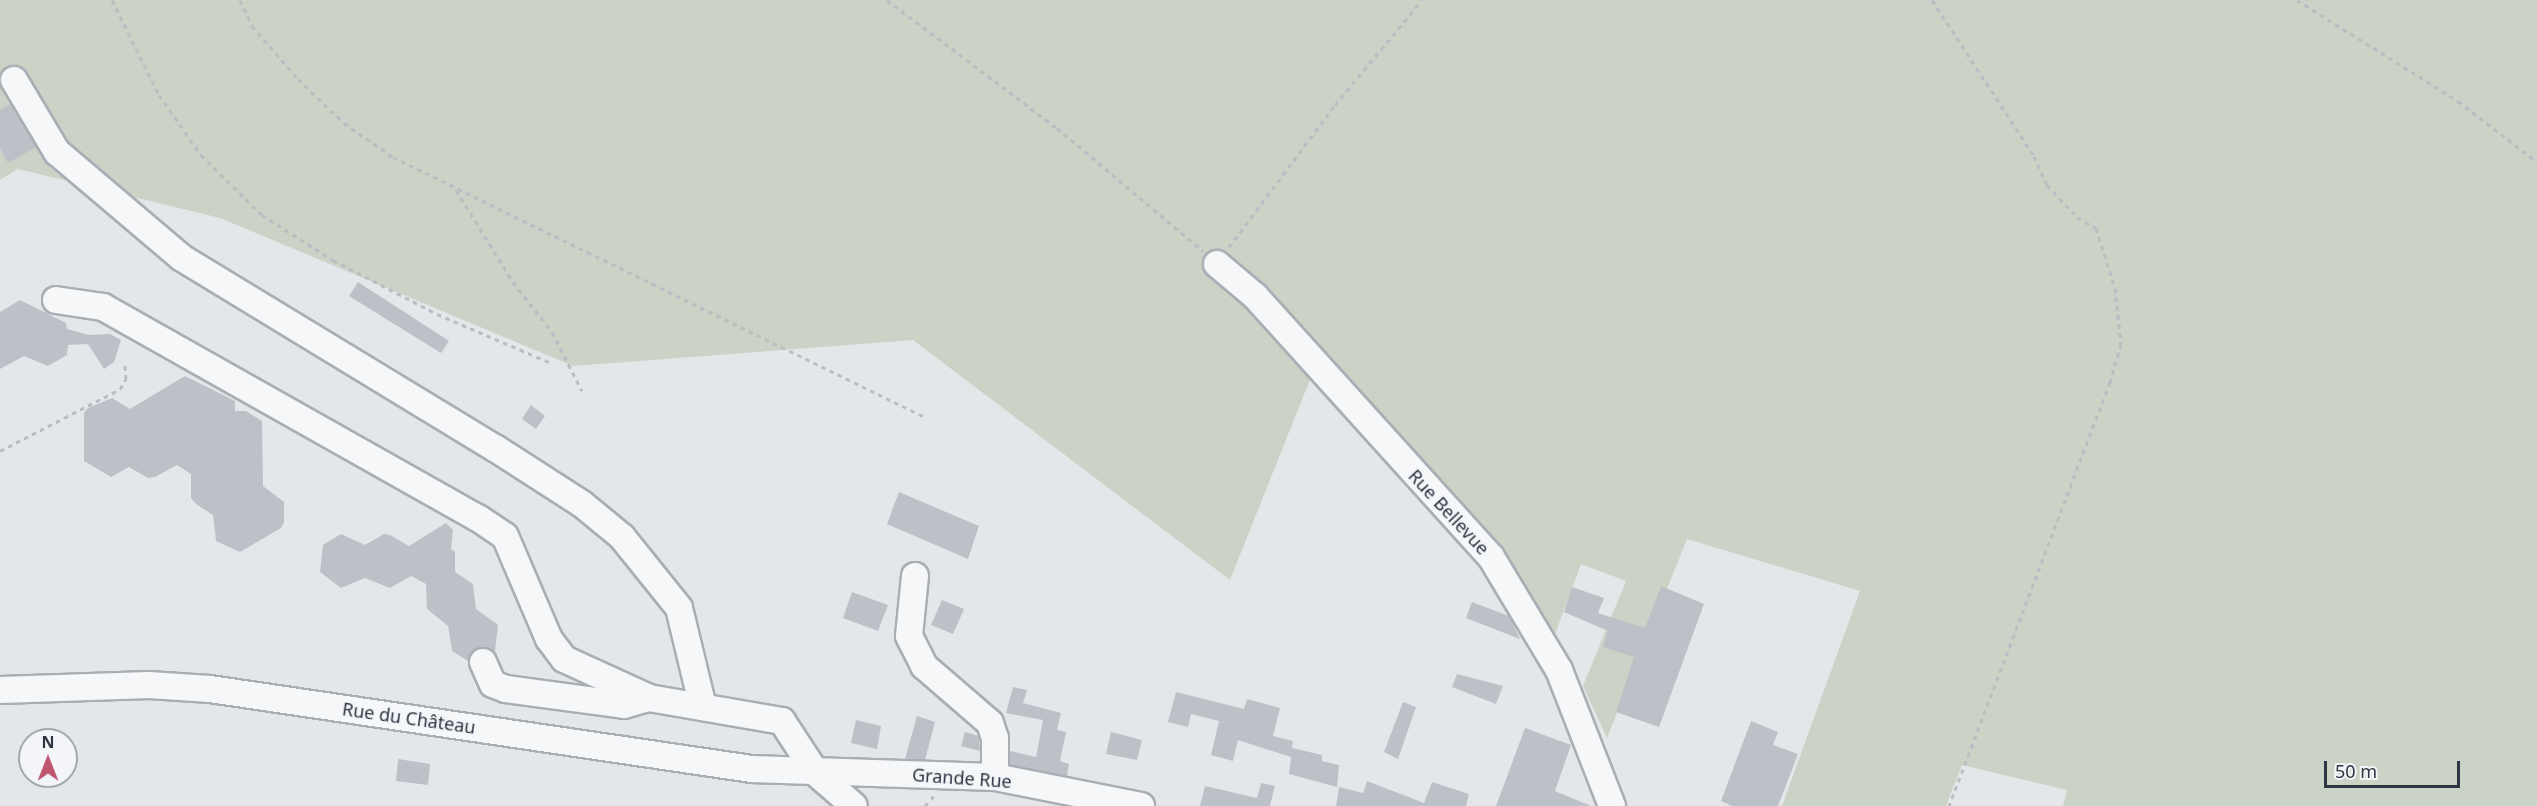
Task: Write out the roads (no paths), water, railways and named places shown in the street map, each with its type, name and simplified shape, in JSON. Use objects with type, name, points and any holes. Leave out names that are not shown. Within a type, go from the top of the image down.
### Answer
[{"type":"street","points":[[14,80],[57,152],[182,258],[495,448],[582,504],[622,537],[679,608],[703,707]]},
{"type":"street","name":"Rue Bellevue","points":[[1217,264],[1255,296],[1491,557],[1560,670],[1612,806]]},
{"type":"street","points":[[56,300],[103,307],[505,536],[549,639],[564,659],[649,698],[782,721],[816,773],[854,806]]},
{"type":"street","points":[[915,576],[909,636],[930,672],[990,723],[995,738],[995,777]]},
{"type":"street","points":[[483,662],[493,684],[506,689],[624,705],[649,698]]},
{"type":"street","name":"Rue du Château","points":[[0,690],[138,685],[210,689],[752,769],[816,773]]},
{"type":"street","name":"Grande Rue","points":[[816,773],[995,777],[1141,806]]}]
